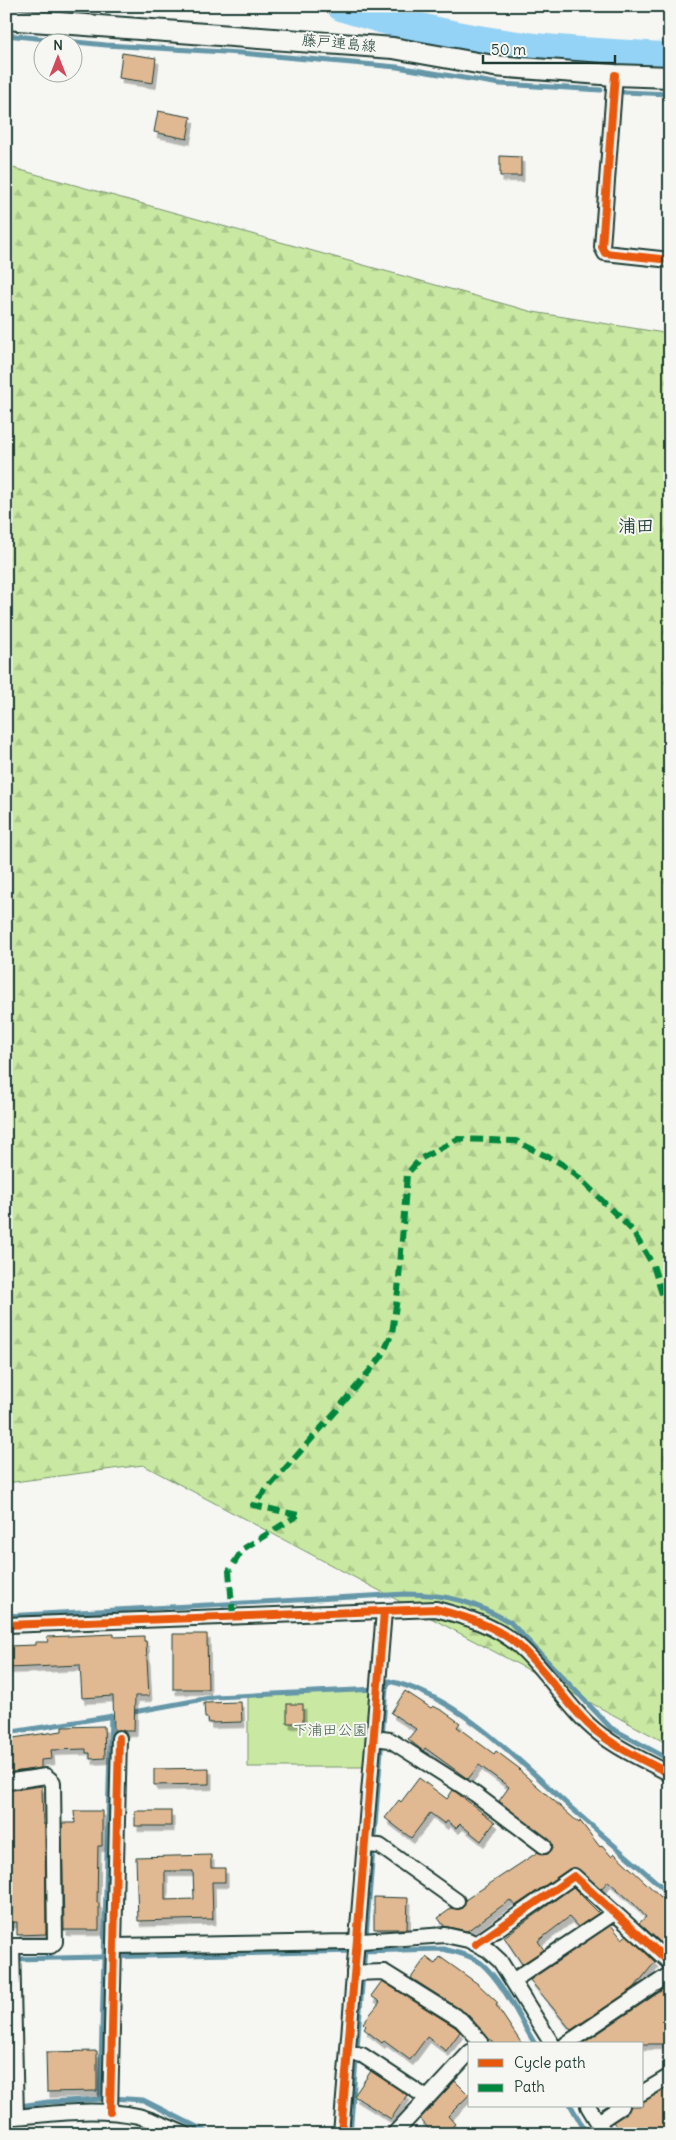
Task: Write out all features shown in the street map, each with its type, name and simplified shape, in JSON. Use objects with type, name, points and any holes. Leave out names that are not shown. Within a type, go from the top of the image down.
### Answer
[{"type":"main road","name":"藤戸連島線","points":[[6,19],[393,48],[494,66],[670,77]]},
{"type":"street","points":[[615,75],[602,247],[606,253],[670,260]]},
{"type":"street","points":[[6,1624],[436,1609],[470,1618],[499,1632],[520,1647],[588,1724],[611,1741],[670,1774]]},
{"type":"street","points":[[341,2134],[353,2054],[360,1944],[379,1739],[378,1688],[384,1610]]},
{"type":"street","points":[[110,2103],[115,1964],[119,1738]]},
{"type":"street","points":[[379,1739],[390,1740],[475,1794],[544,1846]]},
{"type":"street","points":[[6,1782],[46,1776],[53,1782],[55,1942],[51,1946],[10,1952],[10,2061],[13,2112],[63,2111],[110,2103],[185,2134]]},
{"type":"street","points":[[370,1845],[380,1846],[457,1901]]},
{"type":"street","points":[[476,1944],[574,1876],[670,1963]]},
{"type":"street","points":[[514,1980],[614,1912]]},
{"type":"street","points":[[115,1948],[348,1942],[360,1944],[445,1935],[468,1940],[488,1950],[500,1961],[514,1980],[551,2042]]},
{"type":"street","points":[[359,1973],[384,1972],[461,2020],[479,2042]]},
{"type":"street","points":[[569,2042],[670,1974]]},
{"type":"street","points":[[353,2054],[427,2098]]},
{"type":"street","points":[[394,2134],[468,2054]]},
{"type":"street","points":[[644,2092],[670,2076]]},
{"type":"street","points":[[589,2108],[601,2128],[620,2108]]},
{"type":"green space","points":[[6,166],[533,312],[670,334],[670,1745],[143,1465],[6,1483]]},
{"type":"green space","name":"下浦田公園","points":[[372,1691],[364,1767],[248,1767],[248,1696]]},
{"type":"building","points":[[122,53],[156,58],[153,83],[119,78]]},
{"type":"building","points":[[158,111],[191,117],[187,139],[154,132]]},
{"type":"building","points":[[500,156],[521,157],[521,176],[500,176]]},
{"type":"building","points":[[114,1634],[114,1637],[144,1636],[144,1641],[146,1641],[149,1696],[135,1696],[134,1731],[114,1731],[113,1696],[82,1698],[80,1665],[8,1668],[8,1646],[35,1645],[35,1642],[48,1642],[47,1637]]},
{"type":"building","points":[[173,1634],[207,1634],[208,1689],[173,1689]]},
{"type":"building","points":[[405,1691],[431,1708],[433,1706],[443,1711],[460,1723],[457,1727],[494,1754],[496,1751],[520,1769],[579,1823],[580,1821],[600,1847],[602,1845],[611,1856],[614,1853],[661,1897],[670,1889],[670,1944],[667,1948],[639,1923],[646,1917],[608,1881],[601,1889],[576,1868],[569,1869],[515,1906],[510,1900],[467,1931],[444,1926],[438,1918],[452,1908],[461,1909],[464,1906],[465,1900],[538,1852],[542,1855],[548,1854],[553,1848],[552,1843],[499,1801],[509,1787],[479,1765],[468,1779],[425,1748],[423,1751],[408,1739],[416,1729],[391,1713]]},
{"type":"building","points":[[241,1702],[242,1722],[209,1723],[208,1718],[205,1718],[204,1703]]},
{"type":"building","points":[[287,1704],[303,1704],[303,1723],[287,1723]]},
{"type":"building","points":[[104,1726],[105,1758],[90,1759],[90,1753],[86,1753],[86,1749],[51,1750],[52,1759],[41,1760],[41,1768],[6,1773],[6,1739],[62,1731],[62,1727]]},
{"type":"building","points":[[209,1768],[209,1784],[154,1785],[154,1769]]},
{"type":"building","points":[[419,1778],[447,1799],[453,1790],[495,1822],[481,1841],[460,1824],[456,1828],[447,1821],[445,1824],[430,1813],[411,1838],[385,1818],[399,1800],[401,1802]]},
{"type":"building","points":[[42,1786],[43,1824],[45,1824],[46,1934],[17,1935],[17,1922],[6,1923],[6,1791]]},
{"type":"building","points":[[74,1811],[102,1811],[102,1846],[98,1846],[97,1903],[99,1903],[99,1930],[64,1930],[62,1823],[75,1823]]},
{"type":"building","points":[[135,1811],[171,1811],[171,1826],[135,1826]]},
{"type":"building","points":[[211,1855],[211,1868],[225,1868],[225,1882],[212,1882],[213,1919],[138,1921],[136,1857]],"holes":[[[165,1871],[193,1871],[194,1899],[165,1900]]]},
{"type":"building","points":[[573,1887],[599,1913],[578,1927],[569,1917],[538,1941],[544,1950],[522,1964],[504,1937]]},
{"type":"building","points":[[374,1897],[408,1898],[407,1929],[374,1929]]},
{"type":"building","points":[[611,1925],[622,1939],[627,1935],[655,1962],[634,1988],[571,2030],[530,1980]]},
{"type":"building","points":[[426,1957],[435,1964],[440,1957],[478,1984],[498,2003],[496,2005],[521,2042],[492,2042],[466,2013],[411,1978]]},
{"type":"building","points":[[382,1981],[460,2032],[446,2051],[427,2037],[410,2060],[384,2041],[382,2043],[364,2029],[366,2026],[363,2023],[380,2002],[371,1996]]},
{"type":"building","points":[[670,1985],[670,2044],[585,2042]]},
{"type":"building","points":[[97,2051],[97,2091],[47,2092],[46,2052]]},
{"type":"building","points":[[371,2071],[407,2095],[391,2119],[354,2096]]},
{"type":"building","points":[[455,2081],[468,2094],[448,2116],[455,2124],[444,2134],[434,2134],[420,2119]]},
{"type":"building","points":[[670,2086],[670,2134],[622,2134],[613,2122],[627,2113],[630,2108],[644,2108],[644,2100]]},
{"type":"waterway","points":[[342,6],[422,29],[504,45],[559,51],[670,58]]},
{"type":"waterway","points":[[6,35],[106,45],[241,53],[397,67],[500,84],[601,90]]},
{"type":"waterway","points":[[623,92],[670,94]]},
{"type":"waterway","points":[[6,1616],[406,1594],[421,1594],[460,1600],[510,1622],[611,1728],[670,1760]]},
{"type":"waterway","points":[[350,2134],[386,1688],[389,1681],[439,1700],[485,1731],[670,1894]]},
{"type":"waterway","points":[[128,1713],[215,1697],[376,1689]]},
{"type":"waterway","points":[[100,2099],[111,1716]]},
{"type":"waterway","points":[[6,1733],[113,1716]]},
{"type":"waterway","points":[[14,1959],[444,1949],[473,1958],[489,1971],[511,2001],[534,2042]]},
{"type":"waterway","points":[[112,2098],[143,2100],[211,2134]]},
{"type":"waterway","points":[[6,2108],[48,2102],[103,2099]]},
{"type":"waterway","points":[[572,2108],[587,2134]]},
{"type":"marked path","points":[[298,1515],[253,1505],[382,1356],[392,1333],[398,1291],[407,1174],[420,1159],[458,1139],[516,1141],[562,1164],[577,1176],[632,1230],[653,1265],[670,1320]]},
{"type":"marked path","points":[[233,1616],[229,1571],[243,1549],[298,1515]]},
{"type":"cycle path","points":[[615,75],[602,247],[605,253],[670,260]]},
{"type":"cycle path","points":[[6,1625],[436,1609],[490,1627],[510,1639],[546,1674],[570,1705],[597,1732],[627,1752],[670,1774]]},
{"type":"cycle path","points":[[341,2134],[384,1611]]},
{"type":"cycle path","points":[[110,2112],[119,1738]]},
{"type":"cycle path","points":[[476,1944],[574,1876],[670,1963]]},
{"type":"district","name":"浦田","points":[[636,526]]}]
